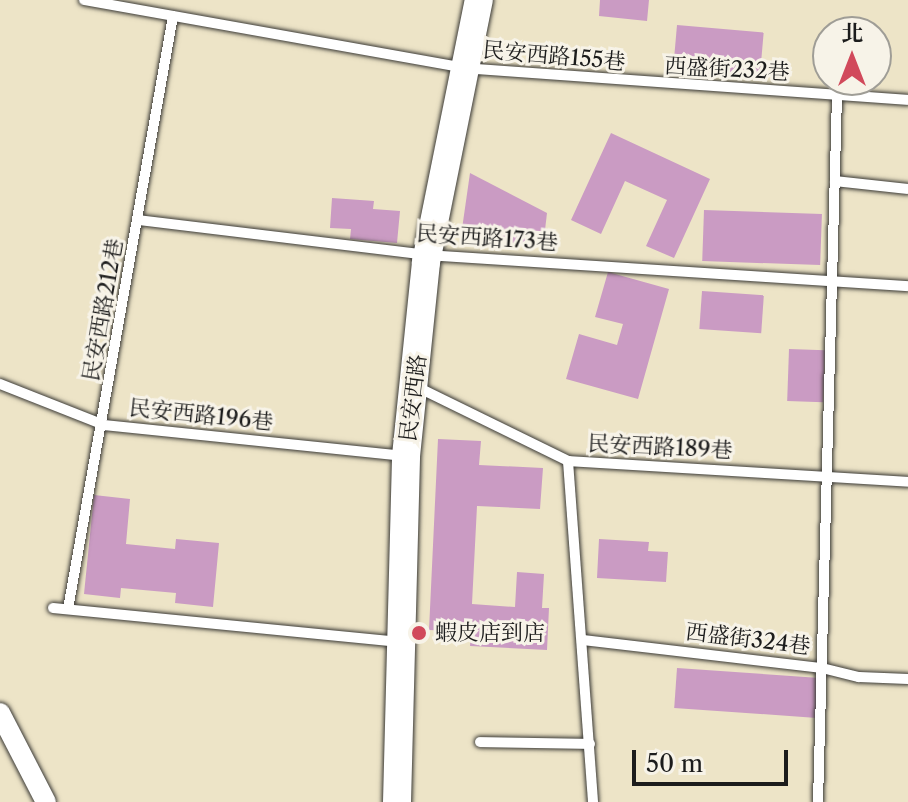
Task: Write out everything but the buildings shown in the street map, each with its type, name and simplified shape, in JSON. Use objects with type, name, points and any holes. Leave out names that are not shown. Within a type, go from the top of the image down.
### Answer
[{"type":"street","name":"民安西路","points":[[397,802],[397,642],[406,456],[427,255],[479,0]]},
{"type":"street","points":[[0,713],[46,802]]},
{"type":"lane","name":"民安西路155巷","points":[[84,0],[464,68],[640,84]]},
{"type":"lane","name":"民安西路212巷","points":[[68,609],[104,425],[173,16]]},
{"type":"lane","name":"西盛街232巷","points":[[640,84],[812,93]]},
{"type":"lane","points":[[818,802],[824,477],[837,96]]},
{"type":"lane","name":"西盛街232巷","points":[[861,96],[908,100]]},
{"type":"lane","points":[[835,181],[908,189]]},
{"type":"lane","name":"民安西路173巷","points":[[138,220],[427,255],[908,286]]},
{"type":"lane","name":"民安西路196巷","points":[[0,384],[104,425],[406,456]]},
{"type":"lane","name":"民安西路189巷","points":[[415,386],[568,461],[908,482]]},
{"type":"lane","points":[[568,461],[593,802]]},
{"type":"lane","points":[[53,608],[397,642]]},
{"type":"lane","name":"西盛街324巷","points":[[583,640],[822,668],[859,677],[908,679]]},
{"type":"lane","points":[[480,742],[590,744]]},
{"type":"place","name":"蝦皮店到店","points":[[419,633]]}]
